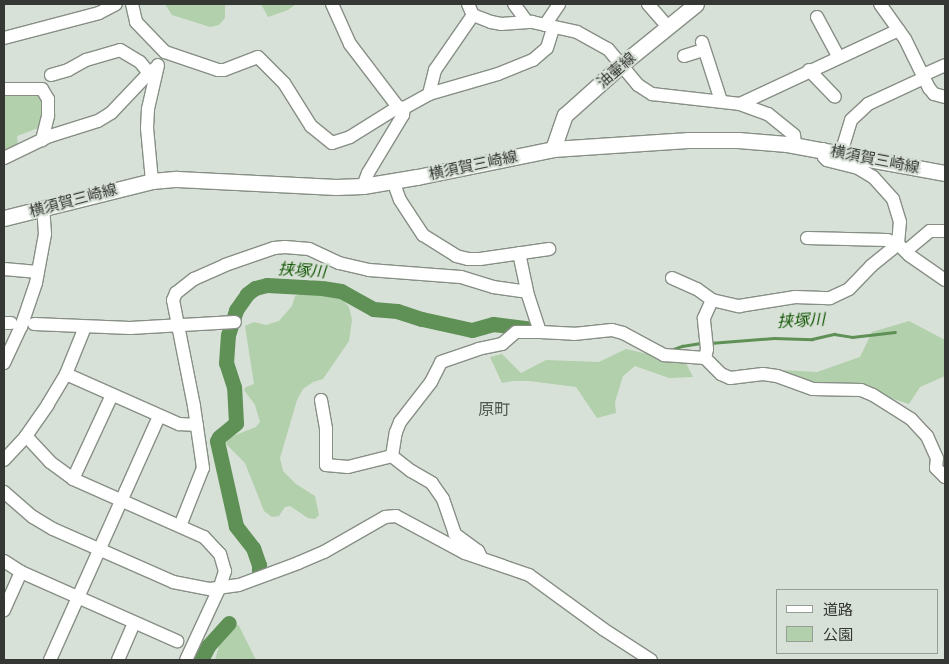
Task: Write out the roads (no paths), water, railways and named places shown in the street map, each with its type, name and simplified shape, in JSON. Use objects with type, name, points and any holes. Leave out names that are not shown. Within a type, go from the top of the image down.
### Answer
[{"type":"main road","name":"油壷線","points":[[553,149],[565,116],[622,64],[696,4]]},
{"type":"main road","name":"横須賀三崎線","points":[[4,218],[152,181],[176,179],[336,187],[363,186],[553,149],[705,139],[795,145],[824,149],[945,173]]},
{"type":"street","points":[[4,38],[99,13],[116,4]]},
{"type":"street","points":[[132,4],[136,22],[165,52],[218,70],[224,70],[258,57],[284,83],[311,126],[332,143],[350,137],[429,94],[498,74],[533,60],[547,48],[549,26],[559,4]]},
{"type":"street","points":[[332,4],[350,44],[401,108],[403,115],[368,173],[363,186]]},
{"type":"street","points":[[514,4],[527,22]]},
{"type":"street","points":[[648,4],[668,27]]},
{"type":"street","points":[[880,4],[899,30],[934,94],[945,97]]},
{"type":"street","points":[[429,94],[435,70],[470,10],[501,24],[527,22],[577,32],[602,44],[622,64],[638,85],[652,94],[740,104],[768,114],[782,124],[794,135],[795,145]]},
{"type":"street","points":[[817,17],[838,56]]},
{"type":"street","points":[[740,104],[838,56],[899,30]]},
{"type":"street","points":[[684,56],[703,46],[721,101]]},
{"type":"street","points":[[51,75],[68,70],[86,60],[120,50],[153,70]]},
{"type":"street","points":[[4,158],[42,140],[98,120],[111,113],[153,70],[165,52]]},
{"type":"street","points":[[842,153],[851,120],[868,104],[945,65]]},
{"type":"street","points":[[152,181],[147,128],[153,70]]},
{"type":"street","points":[[809,70],[835,97]]},
{"type":"street","points":[[4,89],[42,89],[48,99],[48,116],[42,140]]},
{"type":"street","points":[[824,149],[824,157],[827,160],[866,172],[888,192],[893,199],[900,222],[902,248]]},
{"type":"street","points":[[393,181],[400,200],[412,221],[433,242],[456,256],[468,259],[549,249]]},
{"type":"street","points":[[4,363],[27,313],[38,272],[46,234],[43,208]]},
{"type":"street","points":[[672,278],[697,289],[712,300],[739,306],[795,297],[830,298],[849,289],[871,266],[930,231],[945,231]]},
{"type":"street","points":[[808,238],[887,240],[902,248],[945,280]]},
{"type":"street","points":[[180,526],[203,468],[197,424],[173,300],[182,289],[205,273],[280,247],[309,249],[339,262],[369,270],[461,277],[493,287],[527,292]]},
{"type":"street","points":[[518,253],[527,292],[540,332]]},
{"type":"street","points":[[4,269],[38,272]]},
{"type":"street","points":[[705,358],[707,349],[704,318],[712,300]]},
{"type":"street","points":[[34,324],[85,327],[177,326],[232,322]]},
{"type":"street","points":[[4,460],[26,436],[66,374],[85,327]]},
{"type":"street","points":[[392,456],[396,432],[400,422],[431,382],[441,362],[478,349],[502,344],[516,332],[574,334],[612,330],[623,333],[664,355],[705,358],[721,374],[730,378],[763,374],[777,376],[813,389],[824,391],[851,388],[873,395],[911,419],[927,436],[936,458],[936,468],[945,477]]},
{"type":"street","points":[[66,374],[179,424],[197,424]]},
{"type":"street","points":[[74,478],[112,395]]},
{"type":"street","points":[[321,400],[325,415],[326,465],[348,467],[392,456]]},
{"type":"street","points":[[50,660],[159,416]]},
{"type":"street","points":[[26,436],[50,462],[74,478],[121,501],[204,537],[220,554],[225,571],[220,589],[186,660]]},
{"type":"street","points":[[392,456],[412,471],[432,482],[443,499],[455,534],[478,551],[483,560]]},
{"type":"street","points":[[4,492],[34,517],[99,550],[172,582],[198,588],[220,589],[257,579],[324,552],[386,517],[404,519],[465,553],[529,575],[603,629],[651,660]]},
{"type":"street","points":[[4,561],[21,572],[77,598],[177,641]]},
{"type":"street","points":[[4,610],[21,572]]},
{"type":"street","points":[[118,660],[134,623]]},
{"type":"waterway","name":"挟塚川","points":[[259,572],[259,565],[253,548],[236,526],[217,441],[219,437],[236,423],[234,387],[226,363],[228,335],[236,310],[247,294],[255,288],[267,285],[322,288],[341,291],[373,309],[397,311],[422,319],[472,330],[493,324],[527,328]]},
{"type":"waterway","name":"挟塚川","points":[[710,343],[774,338],[812,339],[834,334],[852,337],[895,332]]},
{"type":"waterway","name":"挟塚川","points":[[671,350],[702,343]]},
{"type":"waterway","name":"挟塚川","points":[[201,660],[208,646],[229,623]]},
{"type":"district","name":"原町","points":[[494,409]]}]
